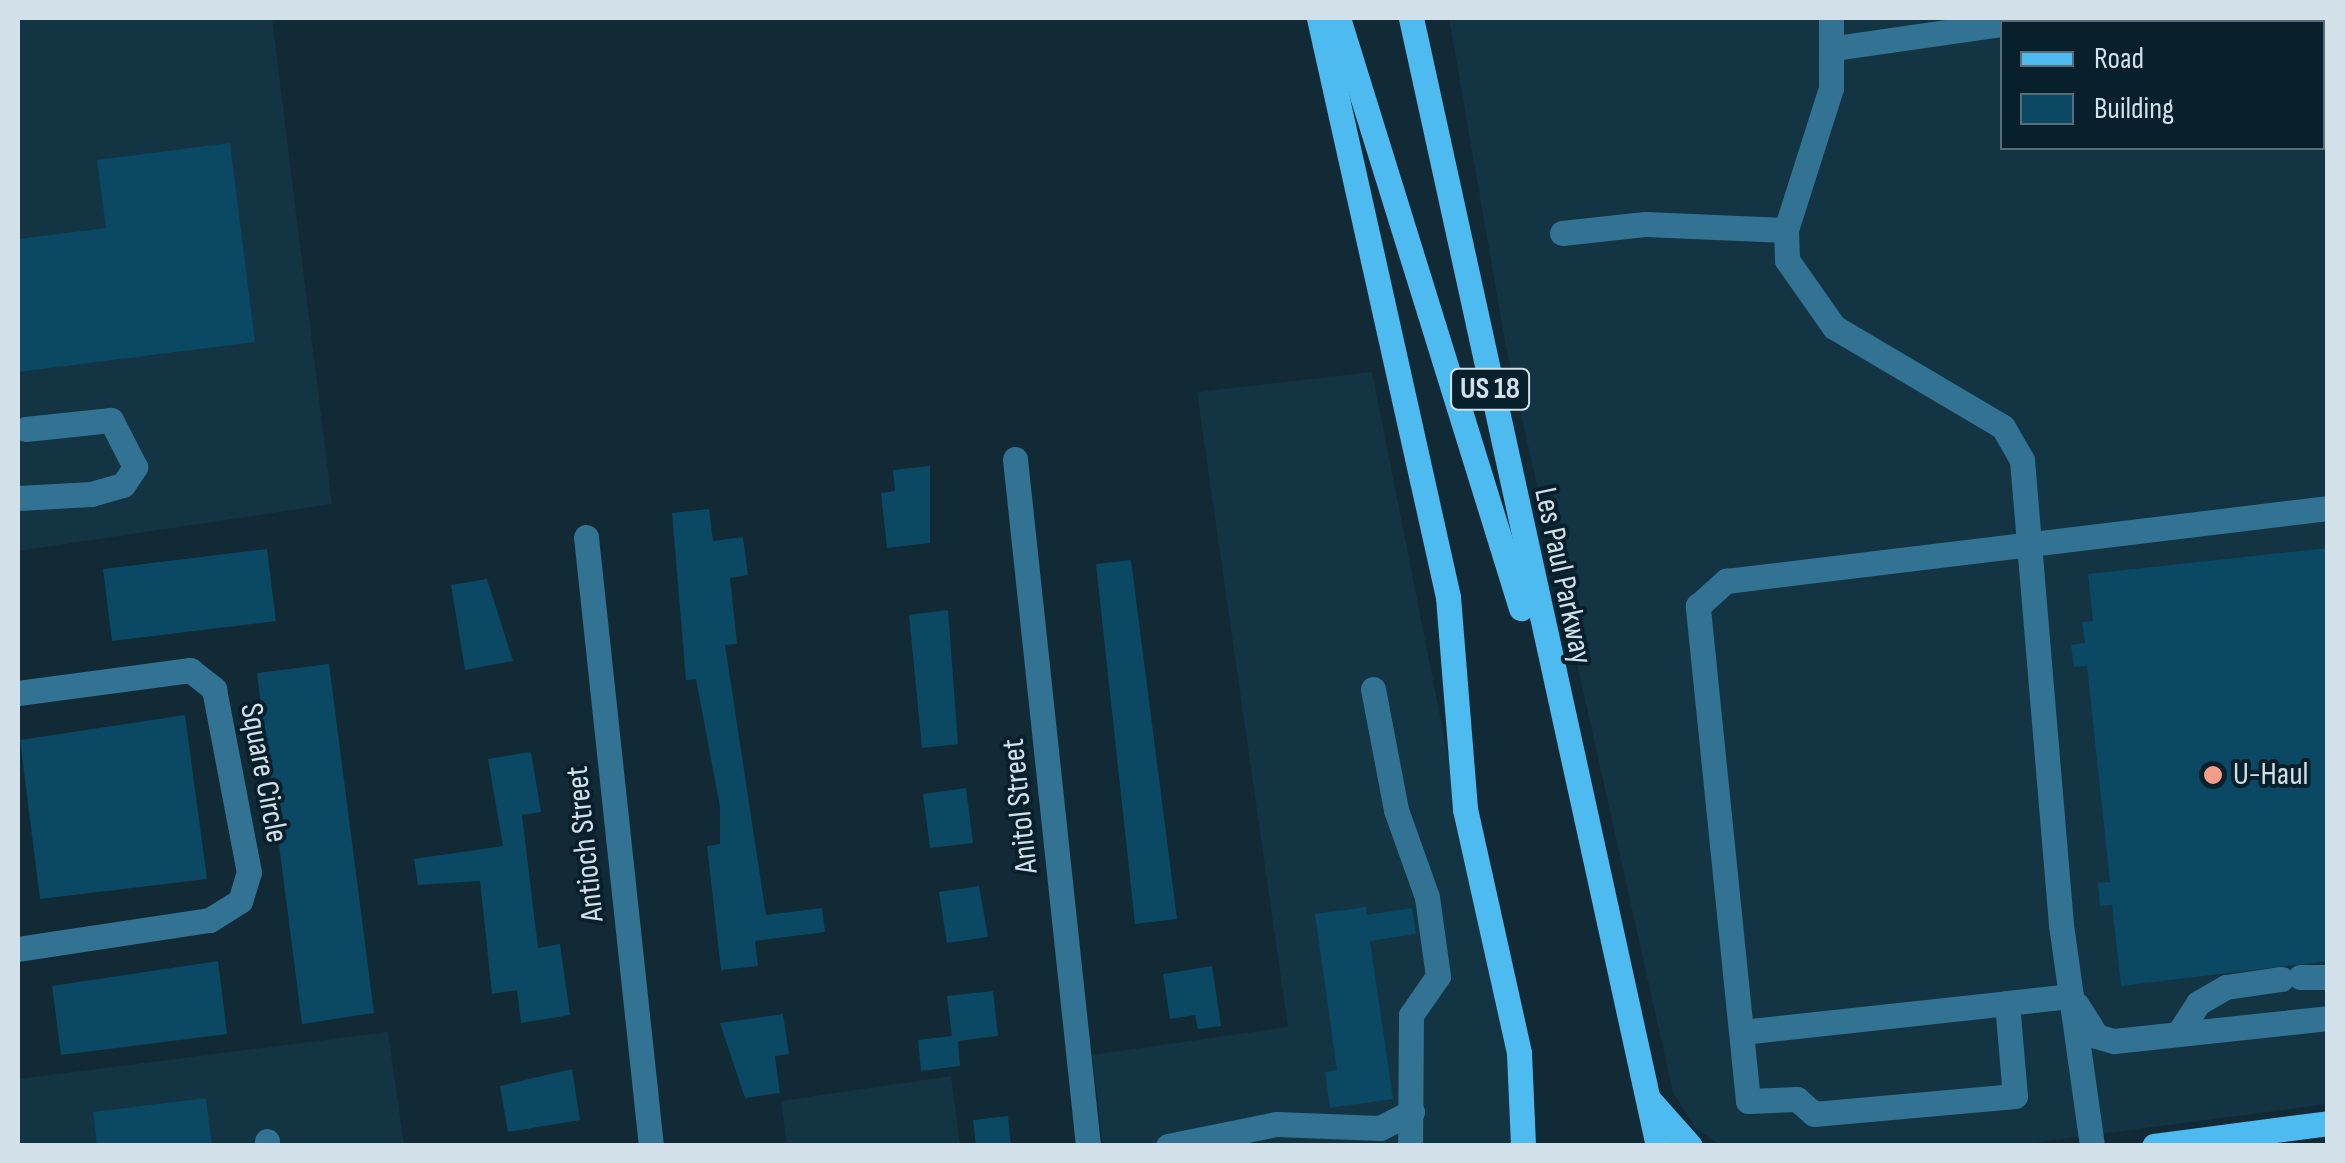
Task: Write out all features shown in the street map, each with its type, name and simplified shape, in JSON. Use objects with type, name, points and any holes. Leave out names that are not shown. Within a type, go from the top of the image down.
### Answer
[{"type":"main road","name":"US 18","points":[[1319,18],[1448,597],[1465,810],[1519,1053],[1523,1146]]},
{"type":"main road","points":[[1338,18],[1568,760]]},
{"type":"main road","name":"Les Paul Parkway","points":[[1411,18],[1568,760],[1658,1146]]},
{"type":"main road","points":[[1648,1099],[1690,1146]]},
{"type":"main road","points":[[2154,1146],[2328,1123]]},
{"type":"street","points":[[1831,18],[1835,48],[1786,230],[1798,283],[1834,327],[2003,427],[2022,460],[2071,996],[2092,1146]]},
{"type":"street","points":[[1835,48],[2000,24]]},
{"type":"street","points":[[1562,233],[1645,224],[1786,230]]},
{"type":"street","points":[[18,498],[91,494],[122,486],[135,467],[111,420],[25,429]]},
{"type":"street","name":"Anitol Street","points":[[1015,459],[1088,1146]]},
{"type":"street","points":[[2007,1004],[2016,1096],[1814,1114],[1797,1098],[1748,1101],[1698,606],[1726,581],[2328,508]]},
{"type":"street","name":"Antioch Street","points":[[586,536],[651,1146]]},
{"type":"street","name":"Square Circle","points":[[18,693],[190,670],[214,689],[248,872],[240,902],[209,920],[18,949]]},
{"type":"street","points":[[1373,689],[1396,810],[1428,897],[1438,976],[1411,1015],[1410,1146]]},
{"type":"street","points":[[2178,1034],[2198,1004],[2226,987],[2328,977]]},
{"type":"street","points":[[1742,1032],[2071,996]]},
{"type":"street","points":[[2071,996],[2096,1036],[2178,1034],[2328,1018]]},
{"type":"street","points":[[1168,1146],[1276,1124],[1380,1128],[1412,1112]]},
{"type":"shaded area","points":[[18,18],[272,18],[332,504],[18,551]]},
{"type":"shaded area","points":[[1449,18],[2327,18],[2327,1104],[2009,1146],[1720,1145],[1695,1128],[1673,1092],[1506,347]]},
{"type":"shaded area","points":[[1372,372],[1508,1059],[1515,1145],[1103,1145],[1092,1055],[1288,1027],[1197,392]]},
{"type":"shaded area","points":[[388,1032],[404,1145],[18,1145],[18,1079]]},
{"type":"shaded area","points":[[951,1076],[960,1145],[787,1145],[781,1101]]},
{"type":"building","points":[[230,143],[255,342],[18,372],[18,239],[106,228],[97,160]]},
{"type":"building","points":[[930,466],[930,543],[887,548],[881,493],[895,491],[893,470]]},
{"type":"building","points":[[709,509],[713,541],[743,537],[748,575],[730,578],[737,644],[725,645],[766,915],[822,908],[825,932],[755,941],[758,966],[721,970],[707,846],[720,844],[720,807],[696,679],[686,680],[672,513]]},
{"type":"building","name":"U-Haul","points":[[2328,548],[2328,961],[2121,986],[2112,905],[2100,906],[2098,883],[2110,882],[2087,666],[2074,667],[2071,645],[2085,643],[2082,622],[2093,621],[2088,574]]},
{"type":"building","points":[[267,549],[276,621],[112,641],[103,569]]},
{"type":"building","points":[[1131,560],[1177,919],[1135,924],[1096,564]]},
{"type":"building","points":[[487,579],[513,661],[465,670],[451,585]]},
{"type":"building","points":[[948,610],[958,744],[922,748],[909,615]]},
{"type":"building","points":[[329,664],[374,1013],[302,1024],[257,673]]},
{"type":"building","points":[[185,715],[207,879],[40,899],[20,740]]},
{"type":"building","points":[[531,752],[541,812],[522,815],[538,948],[560,944],[570,1015],[521,1023],[517,990],[492,994],[480,881],[418,885],[414,859],[503,846],[488,759]]},
{"type":"building","points":[[966,788],[973,843],[930,848],[923,794]]},
{"type":"building","points":[[979,886],[988,937],[947,943],[939,892]]},
{"type":"building","points":[[1366,907],[1367,915],[1412,908],[1416,934],[1370,941],[1393,1099],[1330,1108],[1325,1072],[1337,1070],[1315,914]]},
{"type":"building","points":[[218,961],[227,1034],[61,1055],[52,986]]},
{"type":"building","points":[[1212,966],[1221,1026],[1198,1029],[1195,1015],[1170,1019],[1163,974]]},
{"type":"building","points":[[993,991],[998,1036],[958,1041],[960,1066],[921,1071],[918,1040],[952,1036],[947,996]]},
{"type":"building","points":[[783,1014],[789,1054],[775,1056],[780,1093],[745,1098],[720,1023]]},
{"type":"building","points":[[572,1069],[580,1120],[508,1132],[500,1086]]},
{"type":"building","points":[[206,1098],[212,1146],[97,1146],[93,1112]]},
{"type":"building","points":[[1008,1116],[1011,1146],[976,1146],[973,1120]]},
{"type":"place","name":"U-Haul","points":[[2213,775]]}]
